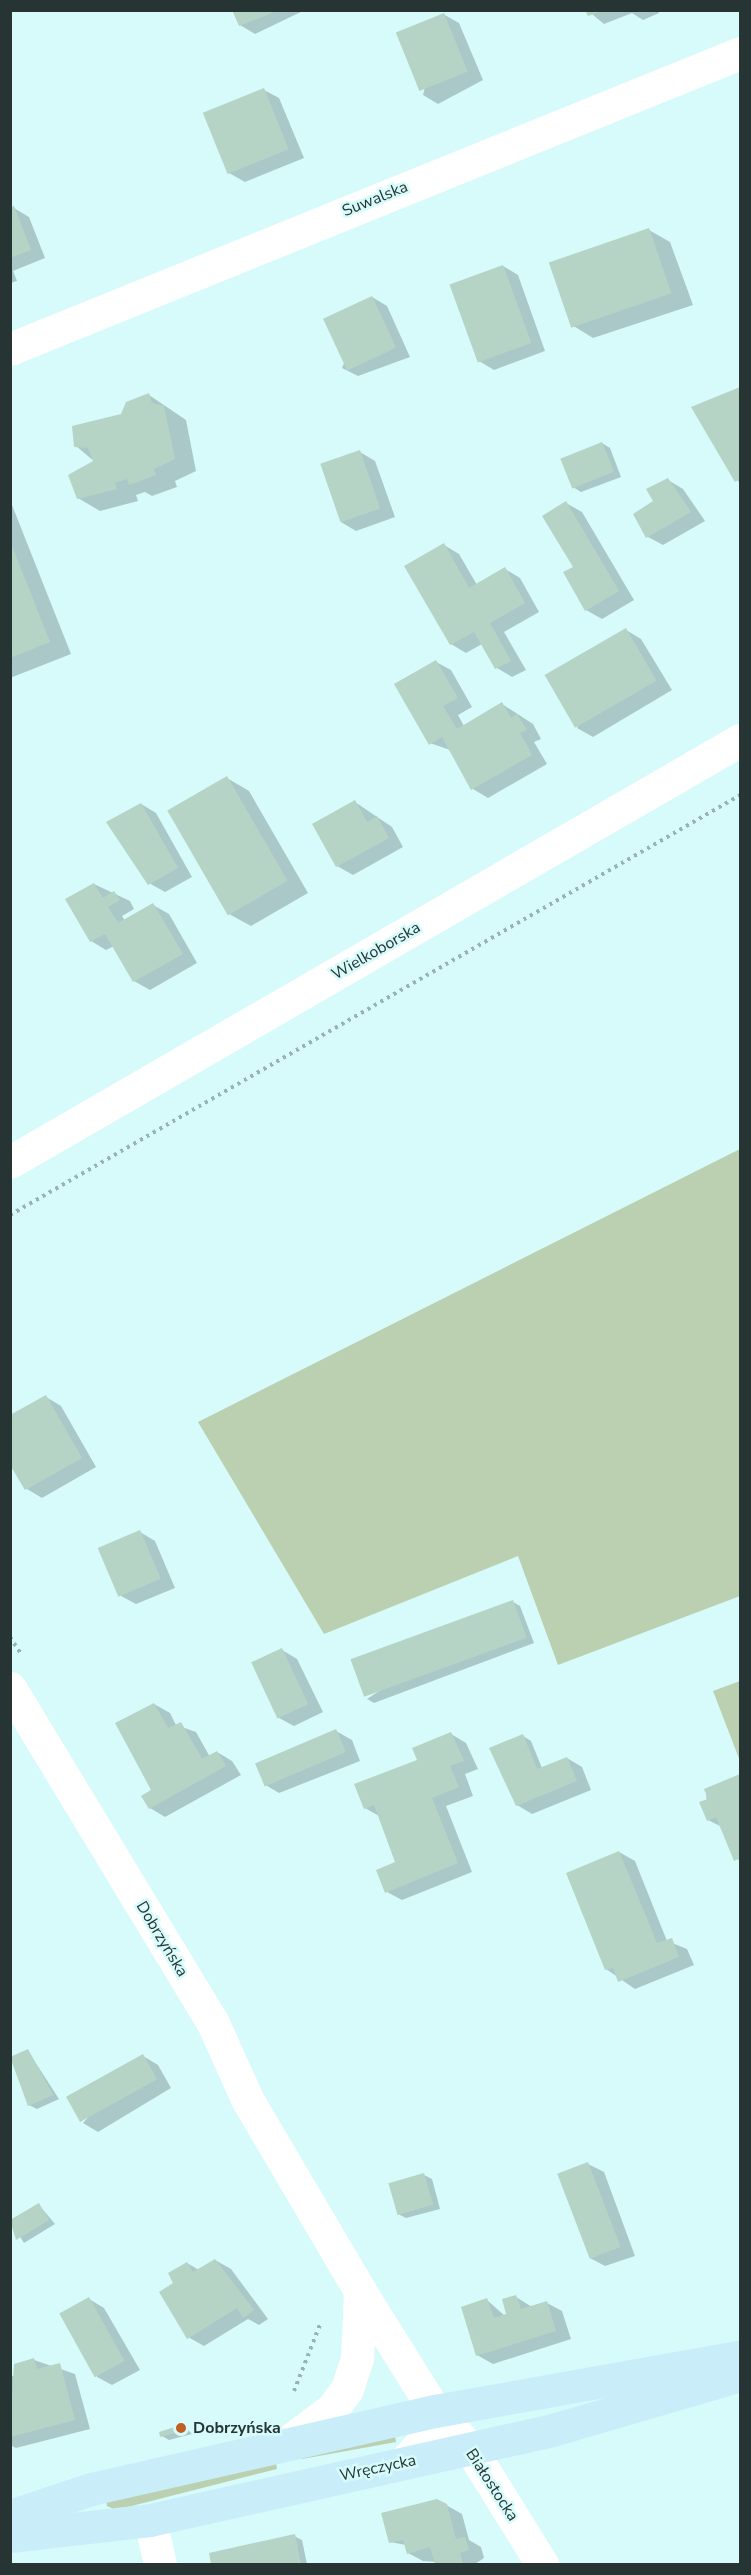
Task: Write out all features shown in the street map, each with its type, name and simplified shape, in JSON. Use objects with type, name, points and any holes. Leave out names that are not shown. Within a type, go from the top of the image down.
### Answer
[{"type":"main road","points":[[10,2516],[91,2489],[435,2411],[741,2357]]},
{"type":"main road","name":"Wręczycka","points":[[10,2536],[150,2520],[549,2431],[741,2375]]},
{"type":"street","name":"Suwalska","points":[[10,349],[741,53]]},
{"type":"street","name":"Wielkoborska","points":[[10,1162],[741,740]]},
{"type":"street","name":"Dobrzyńska","points":[[10,1688],[212,2021],[242,2089],[360,2291],[435,2411]]},
{"type":"street","points":[[284,2445],[332,2409],[347,2389],[357,2359],[360,2291]]},
{"type":"street","points":[[403,2463],[427,2437],[435,2411]]},
{"type":"street","name":"Białostocka","points":[[435,2411],[470,2448],[543,2565]]},
{"type":"street","points":[[150,2520],[160,2565]]},
{"type":"path","points":[[10,1215],[741,795]]},
{"type":"green space","points":[[740,1149],[740,1596],[558,1665],[518,1556],[324,1634],[198,1422]]},
{"type":"green space","points":[[740,1681],[740,1761],[713,1691]]},
{"type":"green space","points":[[394,2428],[396,2442],[302,2459],[301,2453]]},
{"type":"green space","points":[[275,2457],[277,2469],[116,2510],[107,2506],[106,2501]]},
{"type":"building","points":[[232,10],[277,10],[277,11],[239,26]]},
{"type":"building","points":[[585,10],[602,10],[602,11],[588,16]]},
{"type":"building","points":[[444,13],[468,71],[419,91],[396,32]]},
{"type":"building","points":[[264,88],[289,149],[228,174],[203,113]]},
{"type":"building","points":[[14,206],[31,250],[10,258],[10,207]]},
{"type":"building","points":[[649,228],[671,293],[571,328],[549,263]]},
{"type":"building","points":[[503,265],[531,343],[478,362],[449,284]]},
{"type":"building","points":[[372,296],[396,348],[347,370],[323,319]]},
{"type":"building","points":[[740,387],[740,479],[735,482],[691,407]]},
{"type":"building","points":[[149,393],[152,403],[164,406],[175,459],[154,469],[156,475],[129,485],[127,479],[115,483],[117,489],[77,499],[68,475],[93,461],[88,448],[74,447],[72,426],[121,414],[126,402]]},
{"type":"building","points":[[602,442],[614,472],[572,489],[560,459]]},
{"type":"building","points":[[360,450],[380,509],[340,522],[320,464]]},
{"type":"building","points":[[668,478],[691,512],[646,538],[633,514],[653,501],[646,489]]},
{"type":"building","points":[[566,501],[619,591],[585,611],[563,572],[573,567],[542,516]]},
{"type":"building","points":[[10,541],[50,642],[10,658]]},
{"type":"building","points":[[444,543],[469,588],[505,567],[525,603],[490,623],[511,661],[495,669],[474,632],[450,645],[404,566]]},
{"type":"building","points":[[626,628],[656,681],[575,728],[545,675]]},
{"type":"building","points":[[436,660],[458,698],[443,706],[457,729],[502,702],[511,718],[517,714],[527,730],[520,733],[532,755],[471,790],[442,737],[429,745],[394,684]]},
{"type":"building","points":[[227,776],[288,881],[228,915],[167,810]]},
{"type":"building","points":[[355,800],[367,822],[377,816],[389,838],[336,867],[312,824]]},
{"type":"building","points":[[141,803],[178,868],[148,885],[106,822]]},
{"type":"building","points":[[94,883],[103,898],[114,891],[120,900],[108,907],[118,923],[153,903],[183,954],[133,982],[105,934],[90,942],[65,899]]},
{"type":"building","points":[[46,1395],[82,1458],[25,1490],[10,1465],[10,1415]]},
{"type":"building","points":[[140,1530],[161,1579],[118,1597],[98,1548]]},
{"type":"building","points":[[513,1600],[527,1638],[364,1697],[350,1659]]},
{"type":"building","points":[[282,1648],[308,1704],[277,1719],[251,1662]]},
{"type":"building","points":[[154,1703],[168,1728],[181,1722],[202,1759],[217,1751],[226,1766],[149,1809],[141,1796],[151,1790],[115,1723]]},
{"type":"building","points":[[336,1729],[346,1752],[265,1786],[255,1763]]},
{"type":"building","points":[[451,1732],[464,1761],[450,1766],[459,1787],[432,1798],[458,1863],[385,1893],[376,1870],[395,1862],[374,1805],[364,1809],[354,1784],[417,1760],[412,1748]]},
{"type":"building","points":[[523,1734],[537,1769],[567,1757],[577,1781],[516,1806],[489,1748]]},
{"type":"building","points":[[740,1774],[740,1858],[734,1861],[716,1817],[707,1821],[699,1802],[708,1799],[704,1789]]},
{"type":"building","points":[[619,1851],[657,1943],[672,1938],[679,1957],[618,1982],[613,1968],[605,1970],[566,1873]]},
{"type":"building","points":[[28,2049],[53,2095],[28,2106],[10,2057]]},
{"type":"building","points":[[143,2054],[157,2079],[80,2122],[66,2097]]},
{"type":"building","points":[[588,2162],[621,2247],[590,2259],[557,2174]]},
{"type":"building","points":[[424,2173],[433,2205],[398,2215],[388,2183]]},
{"type":"building","points":[[39,2203],[49,2220],[16,2240],[10,2220]]},
{"type":"building","points":[[215,2259],[254,2310],[243,2318],[237,2308],[187,2339],[159,2292],[173,2283],[168,2273],[187,2262],[193,2272]]},
{"type":"building","points":[[516,2295],[521,2309],[547,2301],[556,2331],[476,2356],[461,2307],[487,2298],[494,2318],[506,2314],[502,2299]]},
{"type":"building","points":[[89,2297],[124,2361],[95,2377],[59,2313]]},
{"type":"building","points":[[34,2358],[37,2369],[60,2363],[75,2420],[10,2437],[14,2364]]},
{"type":"building","points":[[184,2424],[186,2430],[160,2437],[159,2432]]},
{"type":"building","points":[[437,2499],[447,2504],[456,2539],[465,2537],[469,2550],[460,2553],[463,2564],[435,2564],[430,2547],[407,2554],[403,2540],[389,2543],[381,2513]]},
{"type":"building","points":[[295,2534],[301,2564],[211,2564],[209,2553]]},
{"type":"place","name":"Dobrzyńska","points":[[181,2428]]}]
